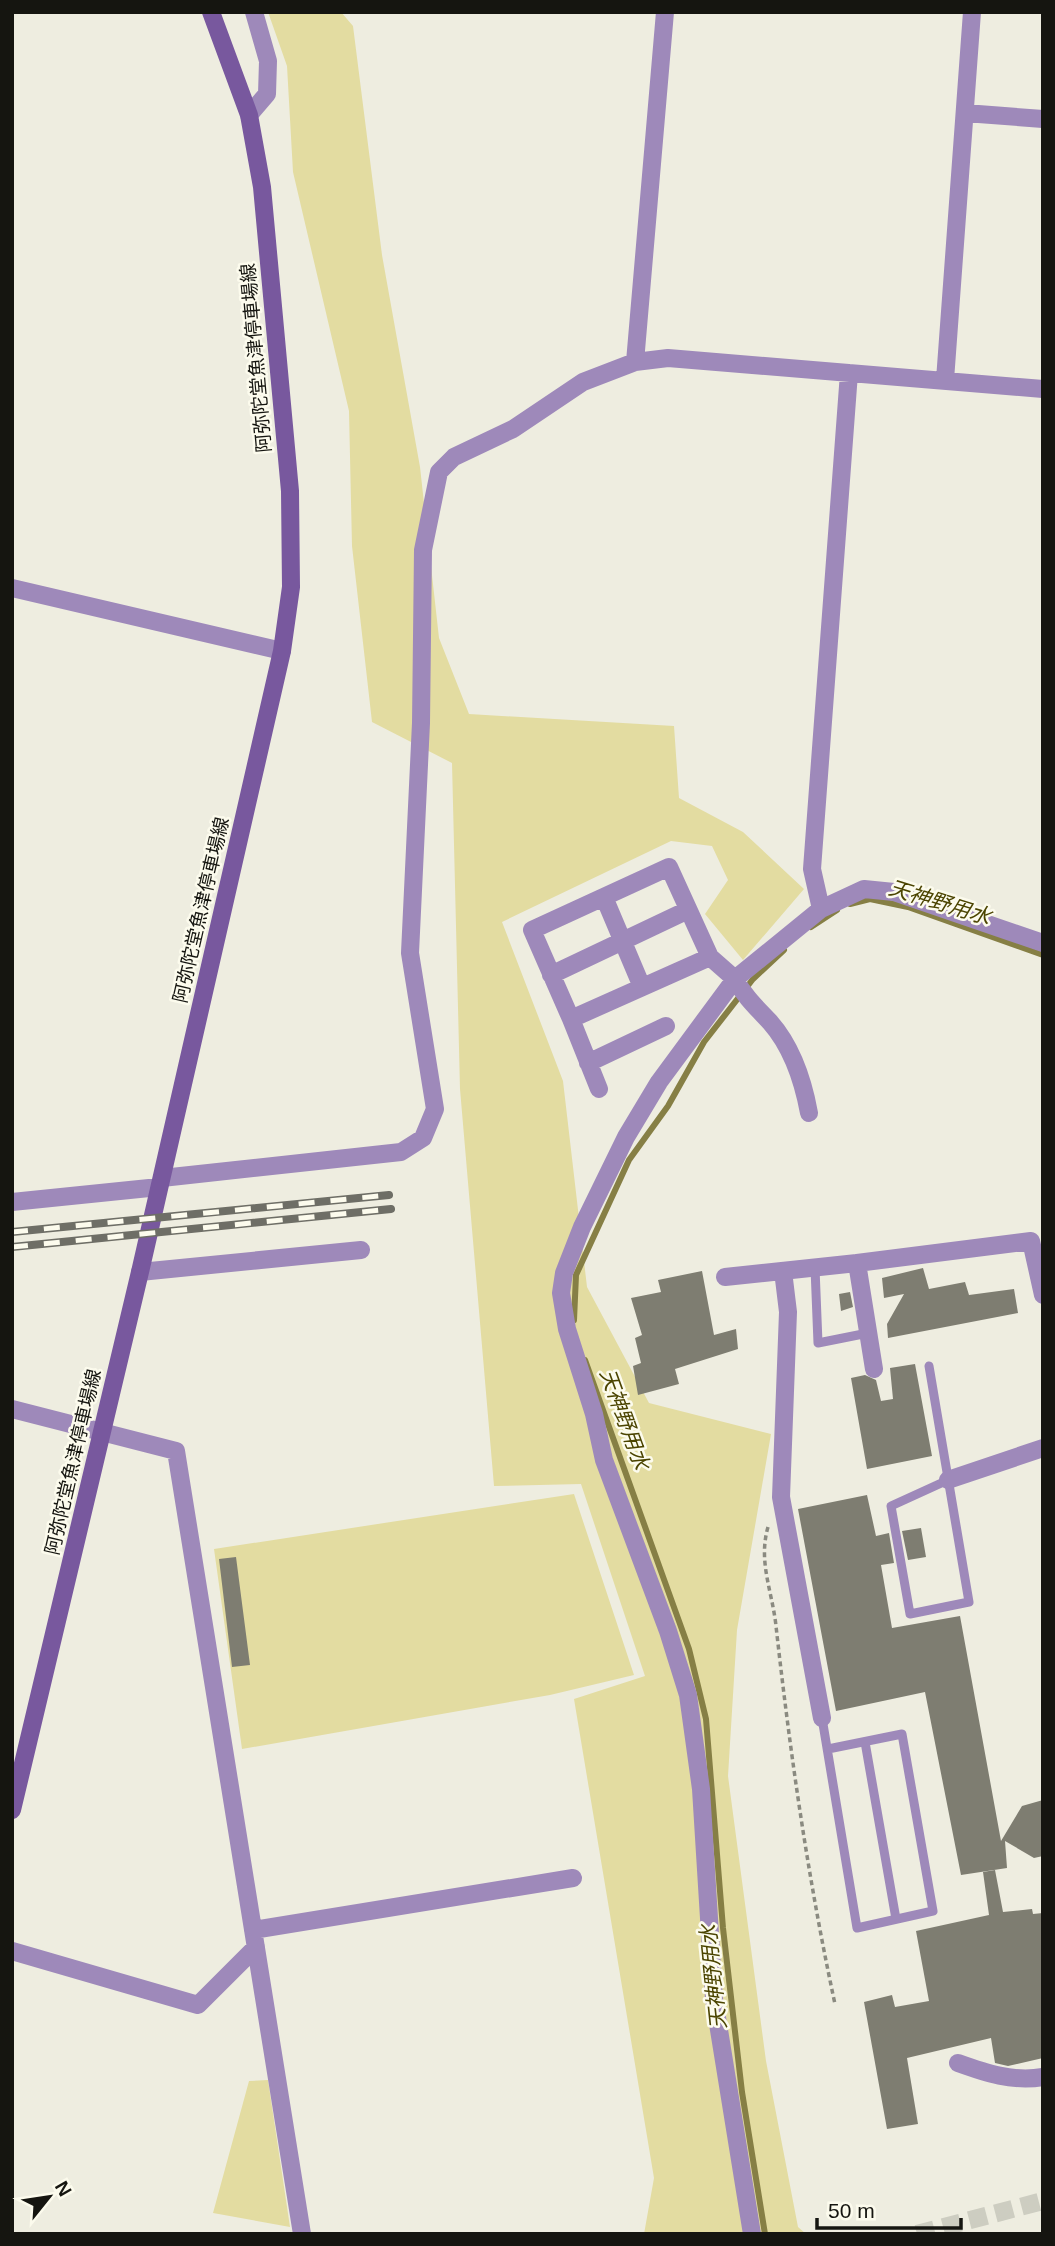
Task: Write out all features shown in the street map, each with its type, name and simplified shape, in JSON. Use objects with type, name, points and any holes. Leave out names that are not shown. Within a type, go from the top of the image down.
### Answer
[{"type":"main road","name":"阿弥陀堂魚津停車場線","points":[[12,1810],[140,1272],[282,651],[291,587],[290,491],[262,187],[249,115],[211,12]]},
{"type":"street","points":[[249,115],[267,94],[268,61],[254,12]]},
{"type":"street","points":[[635,362],[665,12]]},
{"type":"street","points":[[945,380],[972,12]]},
{"type":"street","points":[[965,113],[1043,119]]},
{"type":"street","points":[[12,1202],[363,1158],[401,1152],[423,1138],[435,1109],[410,953],[421,723],[423,550],[439,472],[454,457],[513,429],[583,382],[635,362],[668,358],[1043,389]]},
{"type":"street","points":[[821,909],[813,869],[849,373]]},
{"type":"street","points":[[12,589],[282,651]]},
{"type":"street","points":[[599,1089],[532,930],[669,867],[710,957],[734,979],[747,1000],[771,1023],[792,1056],[803,1082],[809,1113]]},
{"type":"street","points":[[752,2234],[714,1999],[701,1788],[688,1695],[668,1630],[604,1460],[594,1414],[567,1329],[561,1293],[564,1273],[582,1227],[626,1137],[659,1082],[734,979],[821,909],[864,889],[894,892],[1043,943]]},
{"type":"street","points":[[604,897],[642,987]]},
{"type":"street","points":[[551,975],[688,910]]},
{"type":"street","points":[[571,1019],[710,957]]},
{"type":"street","points":[[588,1063],[666,1026]]},
{"type":"street","points":[[725,1278],[1031,1241],[1043,1295]]},
{"type":"street","points":[[140,1272],[362,1250]]},
{"type":"street","points":[[857,1263],[874,1369]]},
{"type":"street","points":[[783,1271],[788,1312],[781,1497],[822,1718]]},
{"type":"street","points":[[12,1409],[176,1451],[302,2234]]},
{"type":"street","points":[[948,1480],[1043,1448]]},
{"type":"street","points":[[12,1951],[198,2005],[255,1938],[573,1878]]},
{"type":"street","points":[[958,2063],[989,2074],[1022,2080],[1043,2077]]},
{"type":"lane","points":[[815,1268],[818,1343],[868,1333]]},
{"type":"lane","points":[[929,1366],[948,1480],[968,1602],[910,1614],[891,1506],[948,1480]]},
{"type":"lane","points":[[822,1718],[857,1928],[933,1911],[902,1734],[828,1749]]},
{"type":"lane","points":[[865,1741],[896,1919]]},
{"type":"path","points":[[781,1497],[771,1516],[762,1549],[775,1616],[806,1851],[835,2004]]},
{"type":"shaded area","points":[[268,12],[341,12],[353,26],[382,255],[420,467],[439,638],[469,714],[674,726],[679,798],[743,832],[804,889],[743,960],[705,914],[728,880],[712,846],[671,841],[502,922],[563,1081],[587,1287],[649,1403],[771,1434],[737,1630],[728,1776],[766,2061],[798,2227],[806,2234],[644,2234],[654,2178],[574,1699],[645,1676],[581,1484],[494,1486],[460,1089],[452,763],[372,722],[352,546],[349,411],[293,172],[287,66]]},
{"type":"shaded area","points":[[574,1494],[634,1675],[550,1695],[242,1749],[214,1549]]},
{"type":"shaded area","points":[[268,2080],[290,2227],[213,2213],[249,2081]]},
{"type":"building","points":[[923,1268],[929,1289],[965,1282],[969,1295],[1014,1289],[1018,1313],[888,1338],[887,1324],[904,1294],[884,1298],[882,1278]]},
{"type":"building","points":[[702,1271],[714,1335],[736,1329],[738,1349],[675,1369],[679,1384],[638,1395],[633,1366],[641,1363],[635,1338],[642,1335],[631,1298],[661,1292],[658,1280]]},
{"type":"building","points":[[850,1292],[853,1307],[841,1311],[839,1294]]},
{"type":"building","points":[[915,1364],[932,1456],[867,1469],[851,1378],[865,1375],[876,1380],[881,1401],[893,1399],[890,1368]]},
{"type":"building","points":[[867,1495],[876,1536],[889,1533],[894,1563],[881,1565],[892,1628],[960,1616],[1001,1841],[1022,1806],[1043,1800],[1043,1856],[1034,1858],[1005,1841],[1007,1868],[961,1875],[925,1692],[836,1711],[798,1509]]},
{"type":"building","points":[[921,1528],[926,1557],[908,1560],[902,1531]]},
{"type":"building","points":[[236,1557],[250,1665],[232,1667],[219,1559]]},
{"type":"building","points":[[995,1870],[1003,1912],[1032,1909],[1033,1914],[1043,1913],[1043,2058],[1008,2066],[995,2063],[991,2038],[907,2058],[918,2124],[887,2129],[864,2002],[892,1995],[895,2007],[929,2001],[916,1931],[989,1915],[983,1872]]},
{"type":"waterway","name":"天神野用水","points":[[850,904],[870,899],[908,907],[1043,955]]},
{"type":"waterway","name":"天神野用水","points":[[811,927],[837,910]]},
{"type":"waterway","name":"天神野用水","points":[[574,1320],[576,1275],[629,1160],[668,1106],[704,1042],[753,979],[784,950]]},
{"type":"waterway","name":"天神野用水","points":[[585,1360],[689,1649],[706,1719],[723,1928],[742,2092],[765,2234]]},
{"type":"tunnel","points":[[917,2234],[1043,2201]]},
{"type":"railway","points":[[12,1232],[389,1195]]},
{"type":"railway","points":[[12,1247],[391,1209]]}]
